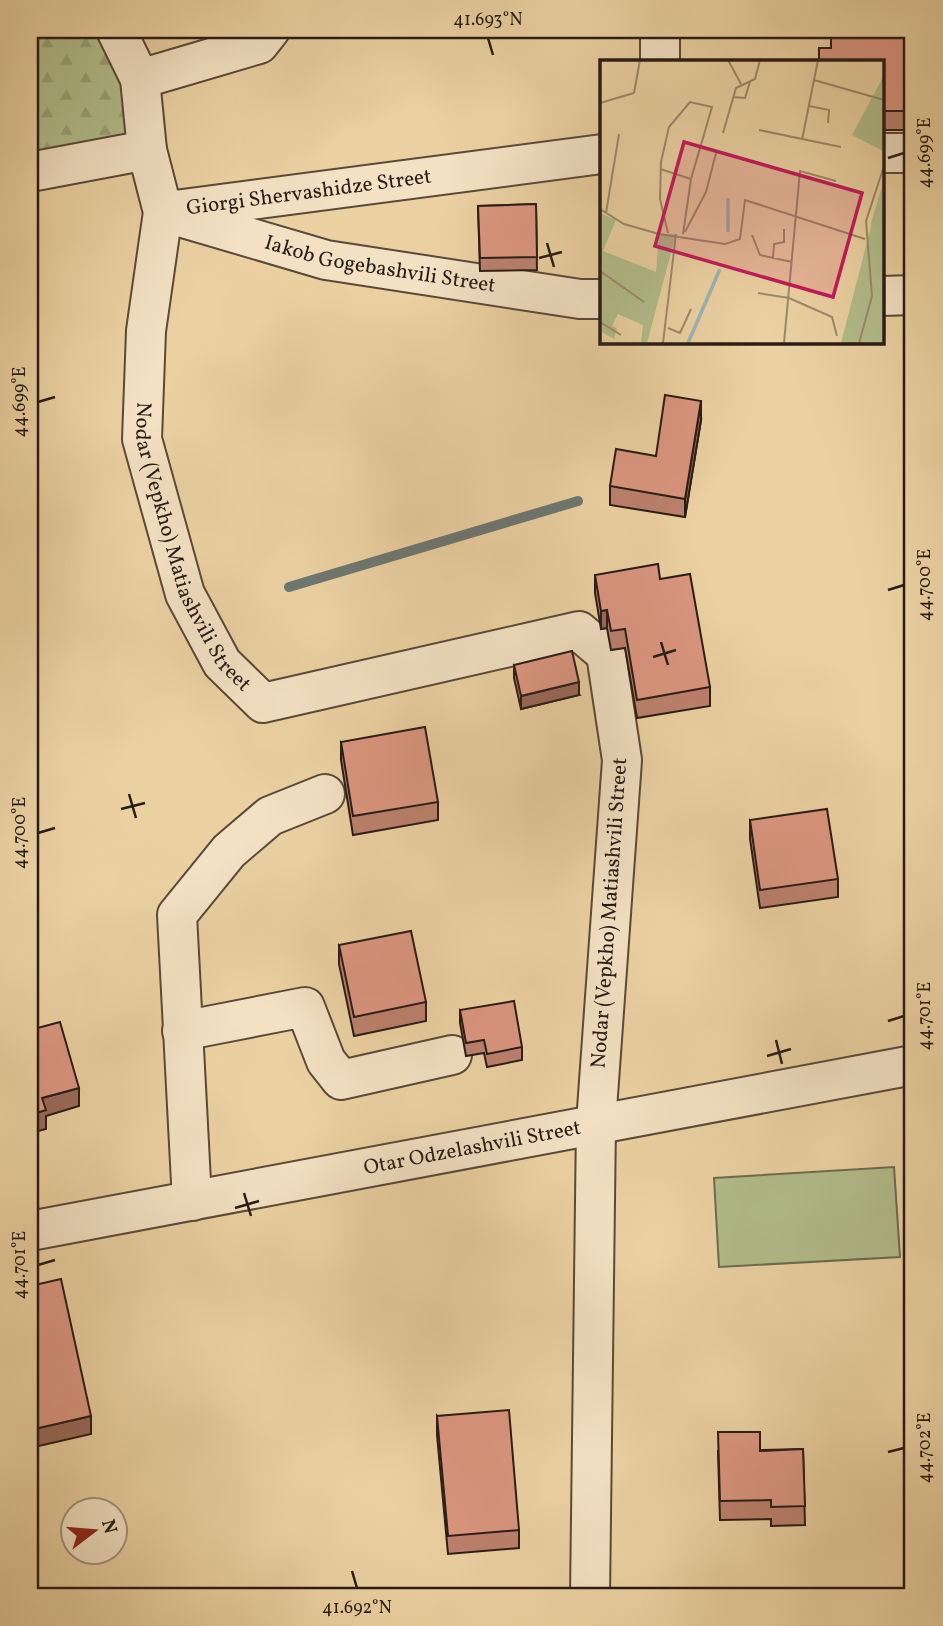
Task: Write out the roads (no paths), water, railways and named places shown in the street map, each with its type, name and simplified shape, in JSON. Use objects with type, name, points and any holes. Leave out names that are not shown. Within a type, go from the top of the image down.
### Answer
[{"type":"street","name":"Giorgi Shervashidze Street","points":[[116,30],[139,79],[147,150],[163,212],[600,154]]},
{"type":"street","points":[[139,79],[259,44],[270,30]]},
{"type":"street","points":[[660,30],[660,60]]},
{"type":"street","points":[[30,172],[147,150]]},
{"type":"street","points":[[884,153],[913,153]]},
{"type":"street","name":"Iakob Gogebashvili Street","points":[[163,212],[326,260],[580,299],[600,299]]},
{"type":"street","name":"Nodar (Vepkho) Matiashvili Street","points":[[163,212],[146,331],[142,439],[185,594],[222,663],[263,704],[579,631],[606,654],[622,760],[596,1123],[590,1596]]},
{"type":"street","points":[[884,296],[913,295]]},
{"type":"street","points":[[192,1202],[177,915],[229,851],[270,816],[325,794]]},
{"type":"street","points":[[182,1031],[305,1007],[326,1061],[341,1080],[452,1055]]},
{"type":"street","name":"Otar Odzelashvili Street","points":[[30,1231],[913,1065]]},
{"type":"waterway","points":[[289,587],[578,501]]}]
